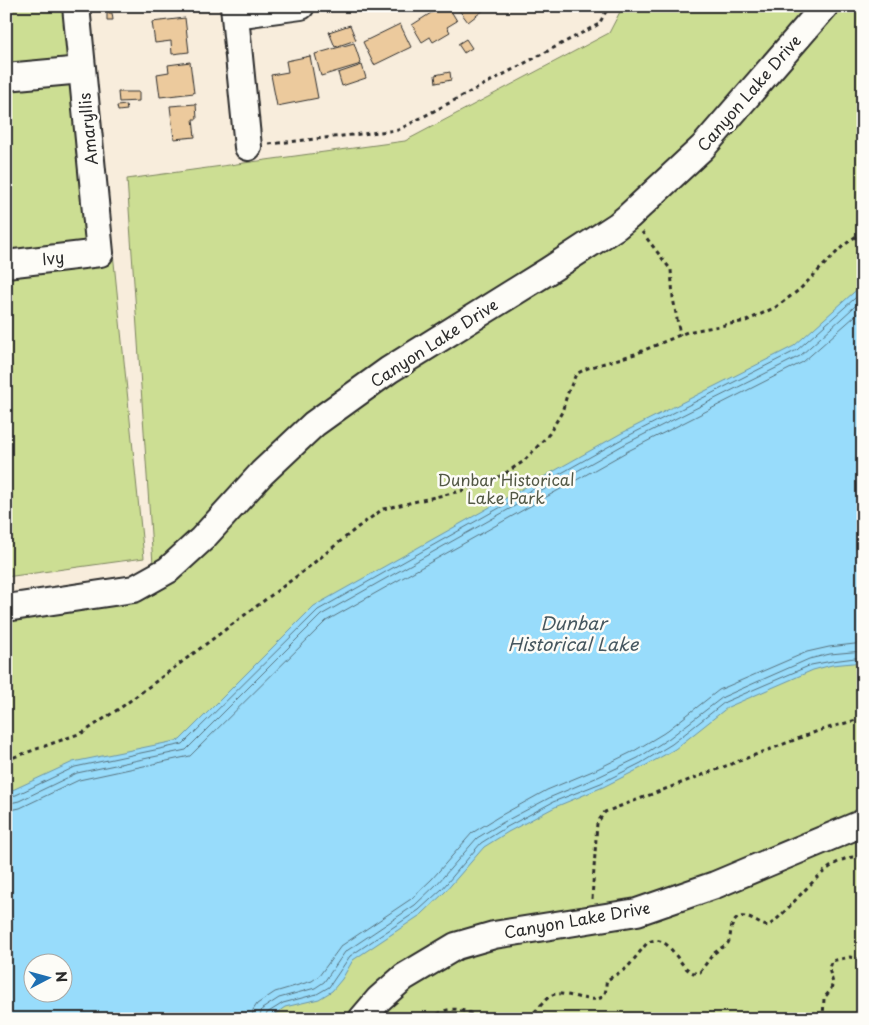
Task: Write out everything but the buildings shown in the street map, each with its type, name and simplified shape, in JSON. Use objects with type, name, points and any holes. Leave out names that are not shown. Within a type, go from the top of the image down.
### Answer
[{"type":"street","name":"Amaryllis","points":[[76,6],[100,253]]},
{"type":"street","points":[[248,147],[234,11],[301,6]]},
{"type":"street","name":"Canyon Lake Drive","points":[[6,608],[134,589],[168,570],[202,539],[262,473],[314,424],[389,370],[563,261],[628,217],[704,147],[825,6]]},
{"type":"street","points":[[6,77],[82,70]]},
{"type":"street","name":"Ivy","points":[[6,264],[100,253]]},
{"type":"street","name":"Canyon Lake Drive","points":[[362,1019],[379,998],[404,977],[456,946],[494,935],[637,912],[715,885],[863,823]]},
{"type":"path","points":[[248,147],[398,130],[599,24],[609,6]]},
{"type":"path","points":[[628,217],[672,270],[673,298],[680,335]]},
{"type":"path","points":[[6,760],[84,732],[123,706],[298,576],[383,509],[461,492],[501,476],[524,461],[549,434],[562,412],[567,394],[576,374],[588,368],[635,354],[687,332],[746,321],[776,307],[799,290],[843,246],[863,231]]},
{"type":"path","points":[[591,918],[597,823],[604,812],[818,731],[863,718]]},
{"type":"path","points":[[520,1019],[535,1011],[554,994],[592,999],[601,998],[605,994],[607,980],[627,968],[647,943],[652,940],[659,940],[667,944],[688,971],[700,972],[714,954],[728,943],[732,926],[736,921],[746,917],[755,919],[763,926],[768,926],[824,871],[842,859],[863,858]]},
{"type":"path","points":[[822,1019],[824,998],[833,983],[829,969],[831,961],[842,957],[863,960]]},
{"type":"path","points":[[431,1019],[444,1010],[456,1008],[479,1019]]},
{"type":"green space","points":[[6,6],[88,6],[144,558],[6,577]]},
{"type":"green space","name":"Dunbar Historical Lake Park","points":[[623,6],[863,6],[863,1019],[6,1019],[6,621],[125,604],[155,594],[127,179],[405,141],[609,33]]},
{"type":"water","name":"Dunbar Historical Lake","points":[[863,284],[863,662],[832,665],[813,670],[728,707],[675,749],[603,787],[555,807],[508,832],[484,847],[445,892],[422,914],[353,960],[342,979],[332,991],[319,999],[285,1007],[268,1019],[6,1019],[6,793],[73,762],[180,740],[314,606],[620,434],[794,346]]}]
